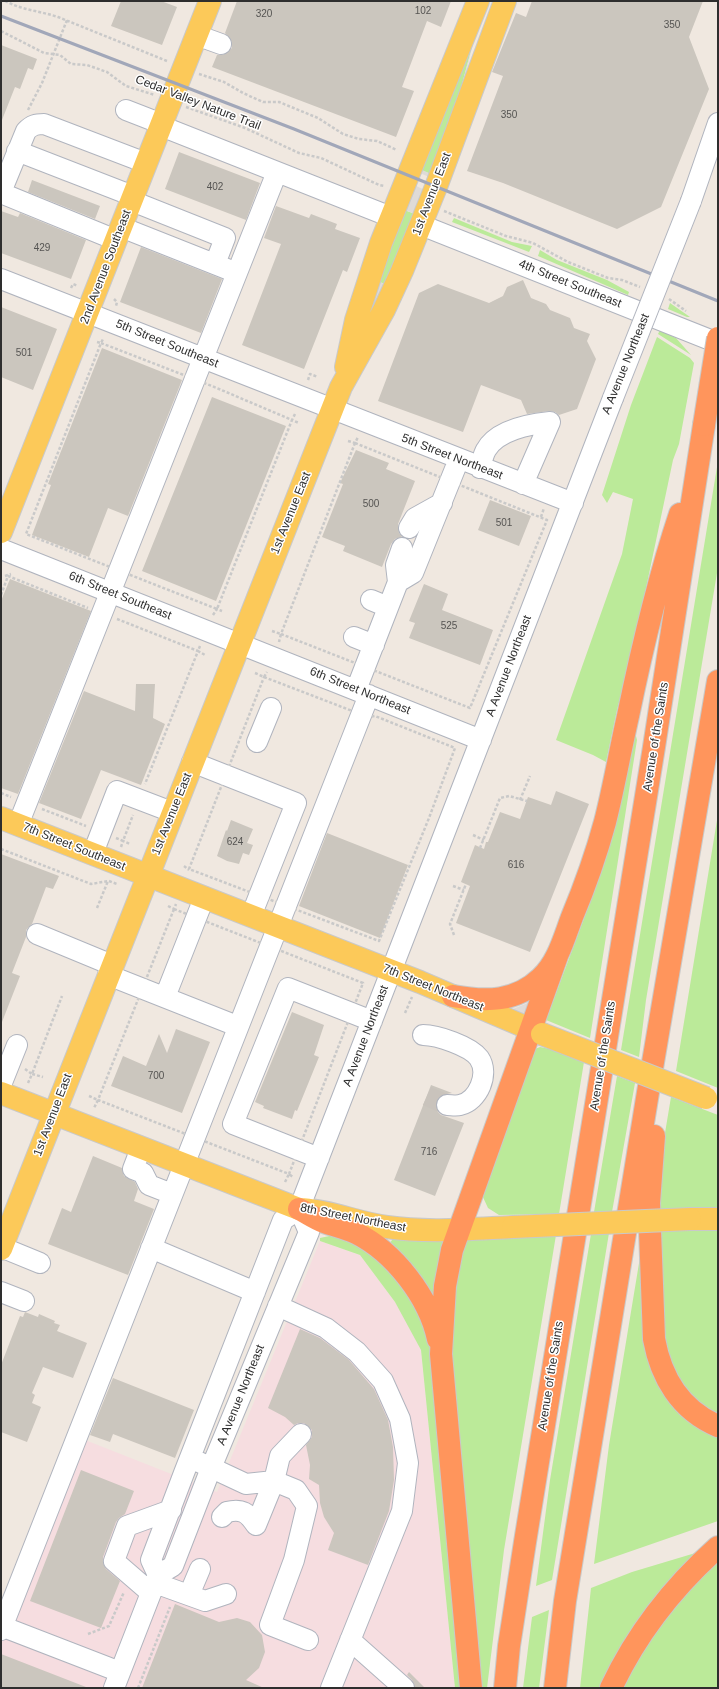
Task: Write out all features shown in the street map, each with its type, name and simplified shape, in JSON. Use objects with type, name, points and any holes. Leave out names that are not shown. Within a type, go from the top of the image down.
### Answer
[{"type":"highway","name":"Avenue of the Saints","points":[[505,1688],[509,1646],[525,1542],[654,747],[718,338]]},
{"type":"highway","points":[[441,1354],[446,1274],[452,1250],[536,1032],[557,956],[585,885],[600,841],[658,585],[701,450]]},
{"type":"highway","points":[[555,1688],[565,1601],[718,681]]},
{"type":"highway","points":[[453,996],[470,999],[496,1000],[515,995],[538,981],[557,956]]},
{"type":"highway","points":[[666,987],[649,1203],[654,1338],[657,1356],[663,1373],[680,1399],[701,1417],[718,1426]]},
{"type":"highway","points":[[299,1209],[323,1222],[342,1227],[357,1234],[387,1255],[410,1281],[425,1306],[437,1335],[441,1354],[471,1688]]},
{"type":"highway","points":[[611,1688],[631,1649],[657,1610],[689,1574],[718,1547]]},
{"type":"main road","name":"2nd Avenue Southeast","points":[[11,532],[88,312],[210,1]]},
{"type":"main road","name":"1st Avenue East","points":[[344,380],[356,320],[391,217],[478,1]]},
{"type":"main road","name":"1st Avenue East","points":[[1,1248],[172,812],[344,380],[384,310],[421,225],[505,1]]},
{"type":"main road","name":"7th Street Southeast","points":[[10,821],[147,876]]},
{"type":"main road","name":"7th Street Northeast","points":[[147,876],[392,971],[536,1032],[712,1101]]},
{"type":"main road","name":"8th Street Northeast","points":[[1,1093],[299,1209],[318,1211],[388,1227],[408,1229],[460,1229],[718,1219]]},
{"type":"street","points":[[196,35],[221,44]]},
{"type":"street","points":[[126,110],[391,217]]},
{"type":"street","name":"A Avenue Northeast","points":[[154,1584],[151,1560],[190,1457],[283,1220],[299,1209],[613,398],[691,201],[718,123]]},
{"type":"street","points":[[146,163],[44,124],[31,126],[26,131],[1,192],[119,234],[215,264],[237,273]]},
{"type":"street","points":[[18,151],[225,238],[215,264]]},
{"type":"street","points":[[691,201],[718,152]]},
{"type":"street","points":[[10,821],[110,592],[277,172]]},
{"type":"street","name":"4th Street Southeast","points":[[421,225],[718,344]]},
{"type":"street","name":"5th Street Southeast","points":[[1,279],[88,312],[332,410]]},
{"type":"street","points":[[694,334],[718,362]]},
{"type":"street","name":"5th Street Northeast","points":[[332,410],[573,503]]},
{"type":"street","points":[[480,468],[485,450],[493,440],[527,424],[550,422],[523,484]]},
{"type":"street","points":[[154,1584],[117,1680],[2,1628],[42,1512],[84,1405],[110,1365],[126,1298],[151,1248],[276,926],[328,811],[338,773],[352,736],[374,645],[380,603],[398,582],[413,573],[459,459]]},
{"type":"street","points":[[409,528],[415,518],[442,503]]},
{"type":"street","points":[[398,582],[396,565],[402,548]]},
{"type":"street","name":"6th Street Southeast","points":[[1,549],[240,643]]},
{"type":"street","points":[[354,637],[374,645]]},
{"type":"street","name":"6th Street Northeast","points":[[240,643],[481,740]]},
{"type":"street","points":[[257,742],[271,708]]},
{"type":"street","points":[[192,762],[296,803],[251,916]]},
{"type":"street","points":[[93,854],[117,791],[172,812]]},
{"type":"street","points":[[165,997],[204,898]]},
{"type":"street","points":[[37,934],[165,997],[238,1026]]},
{"type":"street","points":[[319,1158],[233,1124],[288,988],[372,1021]]},
{"type":"street","points":[[423,1035],[430,1035],[466,1048],[480,1059],[483,1068],[483,1080],[479,1090],[469,1101],[460,1105],[447,1105]]},
{"type":"street","points":[[1,1085],[13,1053]]},
{"type":"street","points":[[141,1148],[133,1169],[143,1173],[149,1185],[172,1194]]},
{"type":"street","name":"A Avenue Northeast","points":[[154,1584],[173,1566],[211,1468],[308,1232],[299,1209]]},
{"type":"street","points":[[1,1248],[40,1263]]},
{"type":"street","points":[[151,1248],[255,1292]]},
{"type":"street","points":[[1,1292],[24,1301]]},
{"type":"street","points":[[278,1306],[326,1328],[357,1352],[382,1381],[400,1420],[408,1463],[402,1511],[330,1688]]},
{"type":"street","points":[[222,1517],[227,1512],[242,1511],[250,1516],[256,1525],[274,1481],[280,1456],[301,1434]]},
{"type":"street","points":[[190,1457],[246,1484],[274,1481],[296,1490],[307,1506],[294,1560],[270,1625],[308,1640]]},
{"type":"street","points":[[171,1510],[127,1526],[114,1561],[181,1598],[205,1601],[226,1594]]},
{"type":"street","points":[[181,1598],[200,1569]]},
{"type":"street","points":[[350,1640],[404,1688]]},
{"type":"path","points":[[5,1],[18,8],[44,12],[66,20],[170,62]]},
{"type":"path","points":[[27,114],[54,53],[66,20]]},
{"type":"path","name":"Cedar Valley Nature Trail","points":[[1,30],[44,52],[60,55],[71,64],[87,65],[107,72],[126,86],[245,128],[299,153],[321,158],[379,185],[389,186]]},
{"type":"path","points":[[197,73],[224,82],[263,102],[279,102],[318,118],[343,134],[359,139],[377,141],[397,150]]},
{"type":"path","points":[[447,212],[506,236],[533,243],[568,262],[608,278]]},
{"type":"path","points":[[70,290],[73,284],[78,286]]},
{"type":"path","points":[[114,299],[117,302],[116,306]]},
{"type":"path","points":[[97,342],[101,343],[103,339]]},
{"type":"path","points":[[308,380],[310,374],[318,377]]},
{"type":"path","points":[[295,414],[292,420],[299,423]]},
{"type":"path","points":[[348,441],[355,443],[358,437]]},
{"type":"path","points":[[11,532],[26,534],[25,538]]},
{"type":"path","points":[[5,576],[11,574]]},
{"type":"path","points":[[213,615],[217,609],[222,611]]},
{"type":"path","points":[[272,631],[281,634],[279,643]]},
{"type":"path","points":[[200,645],[198,651],[205,655]]},
{"type":"path","points":[[255,673],[264,677],[268,669]]},
{"type":"path","points":[[520,800],[530,776]]},
{"type":"path","points":[[480,848],[500,798],[507,795],[527,802]]},
{"type":"path","points":[[473,835],[484,840]]},
{"type":"path","points":[[121,847],[123,841],[130,844]]},
{"type":"path","points":[[1,849],[91,884],[108,882],[97,908]]},
{"type":"path","points":[[184,866],[189,869],[188,873]]},
{"type":"path","points":[[454,935],[450,924],[466,884]]},
{"type":"path","points":[[453,886],[464,890]]},
{"type":"path","points":[[168,906],[174,909],[176,903]]},
{"type":"path","points":[[28,1083],[62,996]]},
{"type":"path","points":[[405,1013],[412,996]]},
{"type":"path","points":[[13,1053],[23,1067],[32,1074],[43,1077]]},
{"type":"path","points":[[89,1096],[98,1100],[94,1108]]},
{"type":"path","points":[[285,1182],[288,1174],[293,1177]]},
{"type":"path","points":[[88,1634],[109,1626],[125,1594],[122,1587]]},
{"type":"path","points":[[138,1688],[181,1598]]},
{"type":"shaded area","points":[[477,27],[462,89],[438,159],[431,176],[429,177],[420,173],[419,169],[474,28]],"holes":[[[470,42],[473,43],[461,88],[431,174],[420,169]]]},
{"type":"shaded area","points":[[414,185],[425,190],[425,193],[397,263],[376,309],[373,310],[378,282],[411,189]],"holes":[[[405,210],[415,214],[385,284],[379,282]]]},
{"type":"shaded area","points":[[530,1002],[528,1016],[510,1010],[518,1007]]},
{"type":"shaded area","points":[[320,1241],[360,1255],[395,1302],[409,1324],[421,1350],[455,1688],[1,1688],[1,1624],[75,1436],[217,1492]]},
{"type":"green space","points":[[473,43],[461,88],[431,174],[420,170]]},
{"type":"green space","points":[[404,210],[415,214],[386,284],[379,282]]},
{"type":"green space","points":[[454,218],[512,242],[532,246],[529,252],[452,222]]},
{"type":"green space","points":[[540,250],[557,260],[607,280],[629,292],[628,295],[538,256]]},
{"type":"green space","points":[[670,303],[690,317],[668,309]]},
{"type":"green space","points":[[660,330],[676,338],[691,355],[658,334]]},
{"type":"green space","points":[[657,337],[690,358],[694,363],[679,444],[673,460],[634,645],[617,710],[606,762],[556,740],[622,554],[633,499],[613,492],[607,503],[602,495],[631,405]]},
{"type":"green space","points":[[718,461],[718,567],[646,1000],[639,1057],[621,1050]]},
{"type":"green space","points":[[632,734],[636,736],[637,740],[590,1038],[546,1020],[604,865]]},
{"type":"green space","points":[[718,814],[718,1088],[676,1071]]},
{"type":"green space","points":[[540,1047],[550,1049],[584,1062],[559,1214],[499,1215],[488,1208],[482,1195],[535,1049]]},
{"type":"green space","points":[[617,1076],[635,1083],[612,1212],[594,1212]]},
{"type":"green space","points":[[671,1097],[718,1115],[718,1209],[657,1210],[660,1163]]},
{"type":"green space","points":[[718,1229],[718,1418],[687,1397],[663,1354],[657,1231]]},
{"type":"green space","points":[[609,1233],[552,1580],[536,1586],[550,1480],[591,1234]]},
{"type":"green space","points":[[334,1235],[360,1245],[372,1254],[395,1276],[419,1313],[432,1351],[464,1688],[455,1688],[421,1350],[395,1302],[360,1255],[320,1241],[320,1238]]},
{"type":"green space","points":[[556,1235],[504,1550],[487,1688],[477,1688],[447,1322],[463,1240]]},
{"type":"green space","points":[[394,1237],[445,1238],[439,1294],[433,1297],[390,1243]]},
{"type":"green space","points":[[643,1239],[649,1341],[718,1433],[718,1521],[594,1564],[609,1445]]},
{"type":"green space","points":[[702,1551],[603,1688],[580,1688],[591,1588],[632,1572]]},
{"type":"green space","points":[[718,1557],[718,1688],[619,1688],[652,1631]]},
{"type":"green space","points":[[549,1610],[539,1688],[523,1688],[532,1617]]},
{"type":"building","points":[[121,1],[161,1],[177,7],[162,45],[111,26]]},
{"type":"building","points":[[237,1],[451,1],[441,27],[427,21],[402,87],[414,91],[396,137],[212,67],[217,55],[223,55],[232,48],[232,42],[225,33]]},
{"type":"building","points":[[532,1],[703,1],[689,37],[709,89],[661,207],[617,229],[503,183],[467,171],[503,76],[492,72],[516,13],[526,17]]},
{"type":"building","points":[[1,45],[37,59],[33,70],[28,68],[20,89],[15,87],[2,120]]},
{"type":"building","points":[[179,152],[260,183],[246,220],[165,189]]},
{"type":"building","points":[[32,180],[100,206],[95,219],[28,192]]},
{"type":"building","points":[[276,206],[309,218],[311,214],[337,224],[335,229],[360,238],[347,272],[343,270],[304,369],[242,345],[281,244],[264,238]]},
{"type":"building","points":[[1,211],[18,217],[20,213],[86,240],[71,279],[1,253]]},
{"type":"building","points":[[141,247],[222,279],[201,333],[120,302]]},
{"type":"building","points":[[523,280],[531,298],[546,304],[550,310],[570,318],[574,328],[590,334],[587,341],[596,359],[577,409],[559,415],[555,412],[549,411],[527,414],[521,400],[481,385],[463,432],[378,401],[419,293],[438,284],[489,303],[503,296],[507,287]]},
{"type":"building","points":[[1,307],[57,329],[33,390],[1,377]]},
{"type":"building","points":[[102,348],[182,380],[128,516],[108,508],[89,557],[32,535],[51,485],[48,484]]},
{"type":"building","points":[[212,397],[286,426],[216,601],[142,571]]},
{"type":"building","points":[[356,450],[389,463],[386,469],[415,481],[398,524],[399,533],[402,537],[395,539],[391,544],[382,567],[343,551],[345,546],[322,537],[343,484],[340,483]]},
{"type":"building","points":[[490,500],[531,516],[519,546],[478,530]]},
{"type":"building","points":[[10,579],[91,611],[18,794],[1,788],[1,601]]},
{"type":"building","points":[[424,584],[448,594],[442,610],[493,630],[480,665],[409,638],[415,623],[409,621]]},
{"type":"building","points":[[136,684],[155,684],[153,718],[165,724],[141,785],[101,770],[81,819],[39,803],[84,691],[135,711]]},
{"type":"building","points":[[556,791],[589,804],[530,952],[456,923],[470,886],[461,882],[475,845],[484,849],[500,812],[520,819],[528,797],[551,805]]},
{"type":"building","points":[[231,820],[253,829],[247,843],[253,845],[249,855],[243,853],[239,864],[227,861],[217,856]]},
{"type":"building","points":[[327,833],[408,865],[380,938],[299,906]]},
{"type":"building","points":[[1,854],[59,876],[53,889],[46,887],[32,924],[26,930],[26,937],[12,973],[20,976],[2,1022]]},
{"type":"building","points":[[292,1012],[324,1025],[314,1055],[319,1057],[297,1111],[295,1110],[292,1119],[263,1108],[264,1106],[255,1102]]},
{"type":"building","points":[[176,1029],[210,1042],[182,1113],[111,1086],[123,1056],[146,1066],[159,1034],[167,1053]]},
{"type":"building","points":[[431,1085],[452,1093],[442,1095],[437,1099],[437,1111],[441,1115],[464,1123],[435,1196],[394,1180]]},
{"type":"building","points":[[93,1156],[122,1168],[124,1176],[135,1182],[138,1189],[134,1201],[154,1209],[128,1275],[48,1244],[62,1208],[71,1212]]},
{"type":"building","points":[[25,1312],[38,1317],[39,1314],[55,1321],[54,1323],[60,1325],[57,1331],[87,1343],[73,1378],[43,1367],[32,1393],[35,1395],[32,1403],[41,1407],[27,1442],[1,1432],[1,1365],[20,1316],[23,1317]]},
{"type":"building","points":[[300,1329],[320,1338],[349,1360],[374,1389],[388,1420],[393,1447],[394,1480],[389,1511],[368,1565],[328,1550],[334,1533],[324,1517],[320,1503],[319,1485],[309,1479],[310,1465],[306,1445],[312,1437],[312,1430],[304,1423],[294,1425],[285,1417],[268,1408]]},
{"type":"building","points":[[113,1378],[194,1410],[175,1458],[113,1434],[110,1442],[90,1435]]},
{"type":"building","points":[[81,1470],[134,1491],[125,1514],[116,1522],[103,1557],[103,1563],[106,1569],[120,1581],[101,1628],[30,1601]]},
{"type":"building","points":[[175,1604],[219,1622],[237,1618],[250,1622],[262,1635],[265,1652],[259,1668],[246,1680],[264,1688],[142,1688]]},
{"type":"building","points":[[1,1654],[86,1687],[86,1688],[1,1688]]},
{"type":"building","points":[[409,1672],[425,1688],[415,1688],[412,1680],[407,1675]]},
{"type":"tunnel","points":[[427,1096],[447,1105]]},
{"type":"railway","points":[[1,16],[294,129],[718,301]]}]
